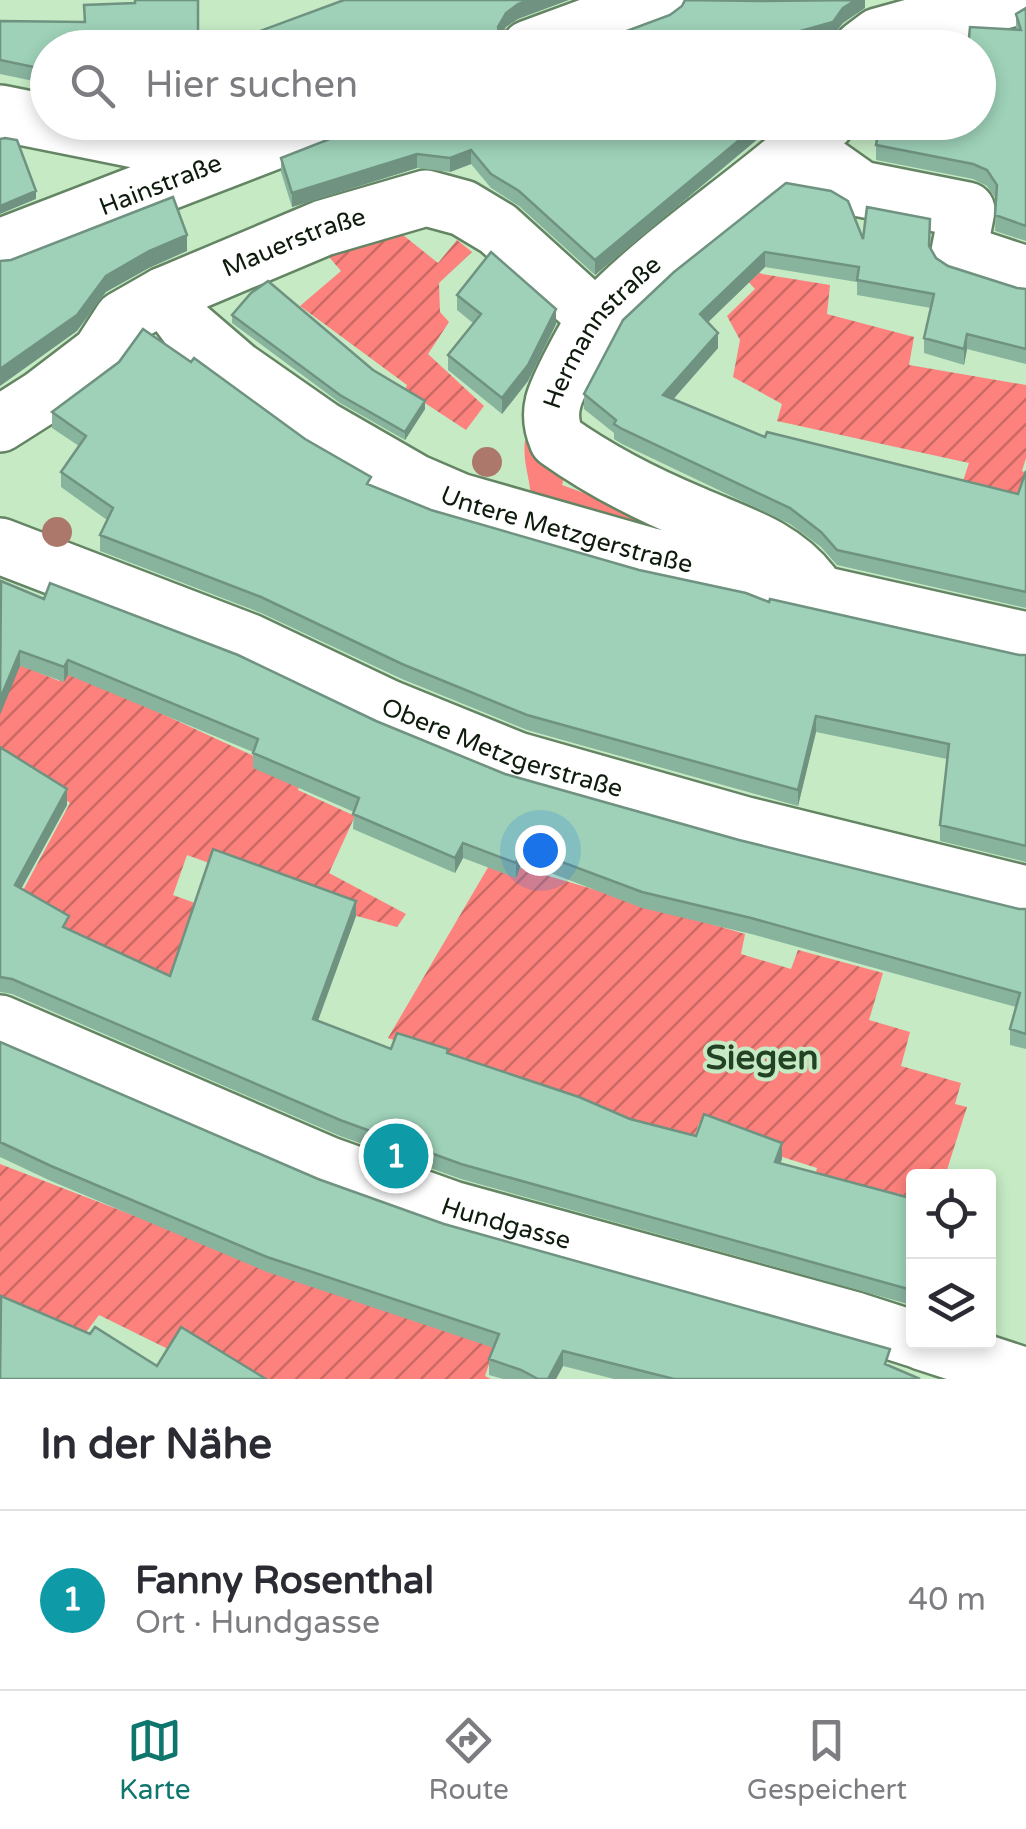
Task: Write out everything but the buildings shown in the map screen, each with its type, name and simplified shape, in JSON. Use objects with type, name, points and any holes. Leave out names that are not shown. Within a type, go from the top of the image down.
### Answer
[{"type":"street","points":[[578,30],[660,0]]},
{"type":"street","points":[[900,30],[1008,0]]},
{"type":"street","points":[[0,113],[30,119]]},
{"type":"street","points":[[135,140],[247,151]]},
{"type":"street","name":"Hainstraße","points":[[0,246],[276,140]]},
{"type":"street","points":[[808,140],[827,165],[861,188],[968,210],[959,252],[1026,274]]},
{"type":"street","name":"Hermannstraße","points":[[808,140],[693,232],[596,318],[553,401],[552,418],[557,440],[636,488],[749,535],[797,564],[818,591]]},
{"type":"street","name":"Mauerstraße","points":[[0,424],[100,354],[122,319],[164,295],[323,228],[426,198],[463,208],[498,228],[596,318]]},
{"type":"street","name":"Untere Metzgerstraße","points":[[164,295],[187,326],[237,369],[322,430],[415,482],[459,501],[648,555],[1026,640]]},
{"type":"street","name":"Obere Metzgerstraße","points":[[0,546],[250,642],[389,708],[517,760],[746,825],[1026,894]]},
{"type":"street","name":"Hundgasse","points":[[0,1022],[329,1165],[452,1209],[852,1318],[906,1336]]},
{"type":"street","points":[[943,1349],[1026,1376]]},
{"type":"shaded area","points":[[371,231],[403,235],[438,263],[457,240],[472,252],[439,283],[440,312],[449,322],[428,354],[484,406],[466,430],[405,390],[407,385],[300,306],[341,271],[324,251]]},
{"type":"shaded area","points":[[718,249],[762,274],[830,285],[827,314],[914,337],[909,365],[1026,385],[1026,458],[1022,471],[1026,473],[1026,501],[963,481],[969,463],[777,421],[782,404],[733,377],[740,340],[727,316],[755,289]]},
{"type":"shaded area","points":[[525,440],[565,474],[562,485],[714,540],[531,505]]},
{"type":"shaded area","points":[[16,663],[59,681],[64,669],[302,778],[298,790],[355,816],[329,873],[406,914],[397,927],[187,855],[173,895],[236,918],[208,995],[54,937],[20,896],[70,803],[0,748],[0,706]]},
{"type":"shaded area","points":[[490,864],[518,867],[745,934],[741,954],[791,969],[798,950],[883,973],[869,1020],[910,1032],[901,1066],[961,1083],[955,1104],[967,1107],[947,1169],[906,1169],[906,1196],[897,1193],[894,1202],[815,1177],[817,1168],[773,1154],[774,1148],[699,1123],[692,1143],[388,1038]]},
{"type":"shaded area","points":[[0,1164],[278,1271],[496,1343],[485,1376],[491,1379],[253,1379],[170,1350],[99,1315],[78,1343],[0,1313]]},
{"type":"place","name":"Fanny Rosenthal","points":[[396,1156]]},
{"type":"district","name":"Siegen","points":[[762,1058]]}]
